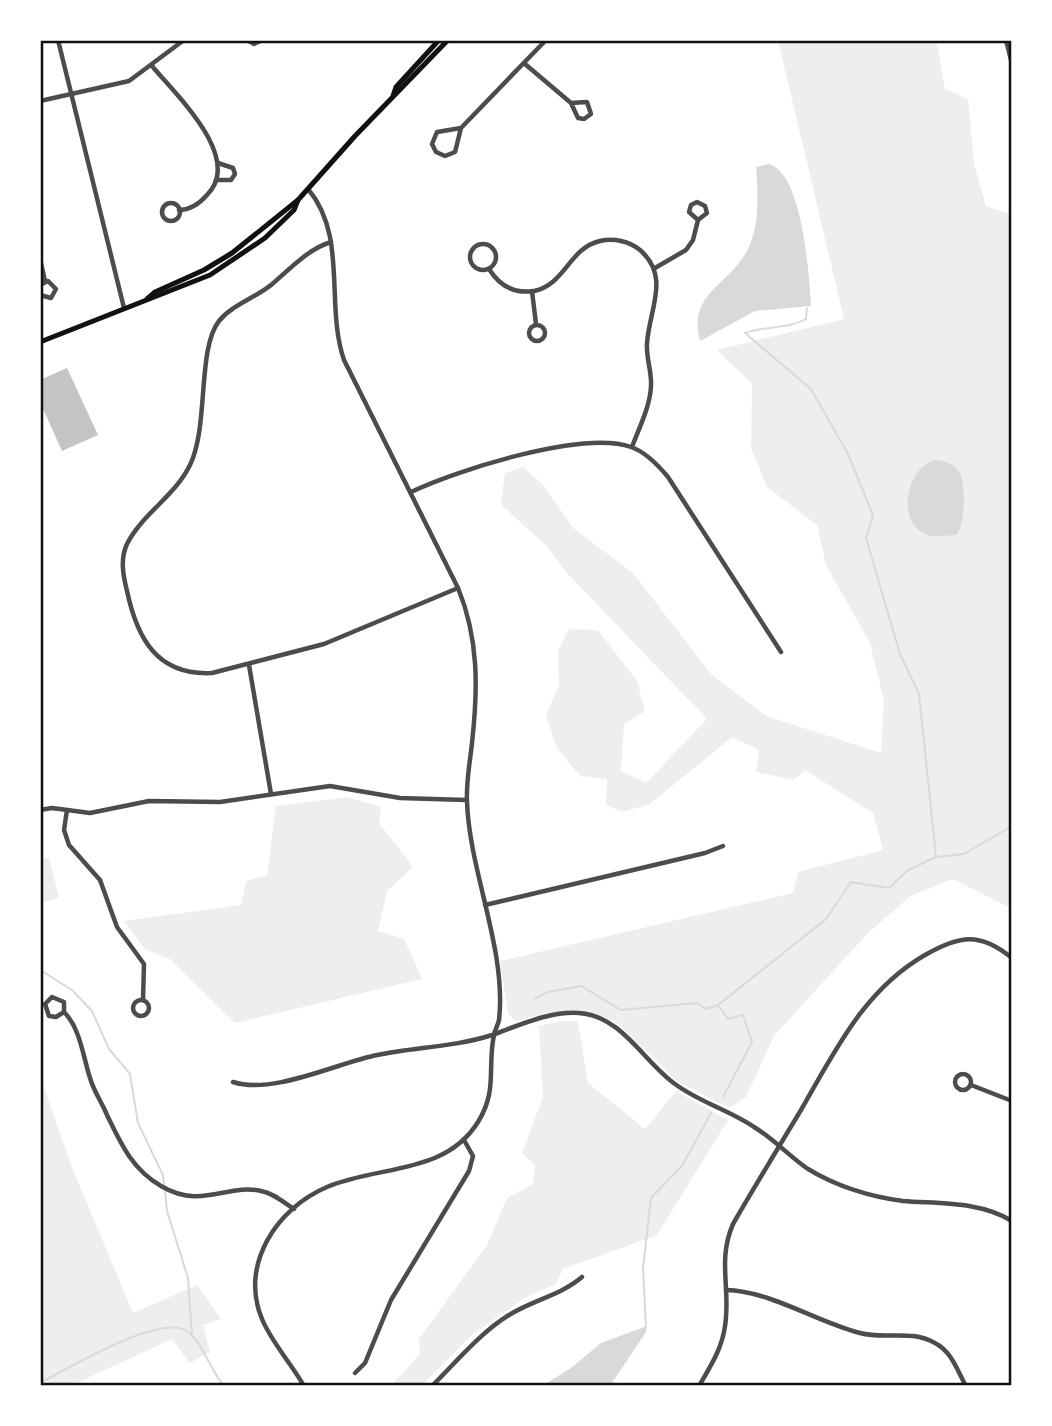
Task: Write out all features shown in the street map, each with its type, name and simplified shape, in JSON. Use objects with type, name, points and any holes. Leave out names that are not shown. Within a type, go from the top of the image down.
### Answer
[{"type":"main road","points":[[393,96],[396,87],[439,40]]},
{"type":"main road","points":[[40,342],[147,299],[155,292],[204,270],[232,253],[298,200],[393,96],[401,92],[449,40]]},
{"type":"street","points":[[58,40],[124,308]]},
{"type":"street","points":[[40,101],[129,81],[184,40]]},
{"type":"street","points":[[247,40],[254,44],[262,40]]},
{"type":"street","points":[[460,128],[437,132],[432,144],[436,152],[445,156],[455,152],[460,128],[546,40]]},
{"type":"street","points":[[1006,40],[1012,64]]},
{"type":"street","points":[[525,64],[571,103],[578,118],[586,118],[591,114],[587,102],[571,103]]},
{"type":"street","points":[[152,66],[214,146],[218,163],[216,180],[201,201],[179,210],[174,220],[168,220],[162,214],[168,203],[176,205],[179,210]]},
{"type":"street","points":[[216,180],[231,180],[235,174],[233,168],[218,163]]},
{"type":"street","points":[[304,1386],[262,1318],[254,1281],[265,1242],[293,1209],[328,1186],[423,1163],[437,1158],[464,1140],[479,1120],[489,1096],[494,1034],[498,1024],[499,980],[466,800],[477,671],[473,638],[458,588],[349,374],[339,348],[331,242],[320,205],[308,189]]},
{"type":"street","points":[[697,202],[707,210],[705,217],[698,220],[689,212],[691,205],[697,202]]},
{"type":"street","points":[[655,268],[686,250],[693,240],[698,220]]},
{"type":"street","points":[[489,269],[496,261],[494,250],[485,244],[476,246],[470,254],[471,262],[477,269],[489,269],[507,287],[532,291],[551,285],[577,254],[598,241],[615,240],[632,244],[655,268],[657,294],[646,346],[650,397],[632,447]]},
{"type":"street","points":[[331,242],[317,246],[267,288],[220,320],[212,334],[202,420],[190,465],[174,490],[134,534],[123,556],[122,571],[136,626],[153,652],[174,667],[201,673],[249,665],[324,644],[458,588]]},
{"type":"street","points":[[40,259],[43,283],[54,284],[56,292],[51,298],[40,295]]},
{"type":"street","points":[[532,291],[536,324]]},
{"type":"street","points":[[411,492],[454,474],[586,442],[632,447],[653,460],[668,477],[781,652]]},
{"type":"street","points":[[249,665],[271,794]]},
{"type":"street","points":[[40,810],[90,813],[149,801],[220,802],[344,787],[400,798],[466,800]]},
{"type":"street","points":[[67,810],[64,830],[69,845],[100,880],[117,927],[144,964],[143,1000]]},
{"type":"street","points":[[485,905],[705,853],[723,846]]},
{"type":"street","points":[[699,1386],[723,1339],[726,1290],[723,1261],[728,1236],[848,1030],[872,998],[915,960],[945,944],[969,938],[990,942],[1012,958]]},
{"type":"street","points":[[64,1012],[56,1017],[49,1016],[45,1004],[49,999],[59,998],[64,1002],[64,1012],[74,1022],[95,1093],[125,1152],[140,1171],[164,1188],[180,1193],[208,1197],[258,1190],[271,1194],[293,1209]]},
{"type":"street","points":[[233,1082],[255,1085],[276,1083],[380,1054],[457,1043],[552,1015],[578,1013],[598,1018],[624,1033],[650,1062],[677,1086],[756,1127],[778,1148],[811,1170],[861,1192],[902,1201],[964,1205],[1012,1221]]},
{"type":"street","points":[[971,1085],[1012,1101]]},
{"type":"street","points":[[355,1373],[365,1363],[391,1300],[469,1171],[473,1156],[464,1140]]},
{"type":"street","points":[[432,1386],[499,1322],[532,1303],[568,1289],[582,1277]]},
{"type":"street","points":[[726,1290],[751,1294],[860,1333],[903,1334],[925,1338],[948,1354],[966,1386]]},
{"type":"shaded area","points":[[778,40],[936,40],[945,89],[968,99],[974,164],[986,206],[1012,215],[1012,909],[953,879],[912,895],[867,934],[774,1036],[746,1097],[729,1108],[677,1081],[615,1021],[580,1010],[557,1011],[515,1021],[508,1014],[500,961],[793,893],[798,872],[883,850],[873,813],[805,770],[794,780],[756,772],[759,750],[732,737],[650,804],[622,812],[606,805],[607,779],[580,776],[557,748],[546,715],[559,686],[558,651],[569,629],[598,630],[637,681],[645,711],[624,724],[621,771],[646,783],[707,719],[566,572],[547,546],[501,505],[505,473],[523,467],[544,486],[573,528],[633,573],[711,674],[766,716],[881,753],[884,701],[870,643],[826,565],[817,525],[767,487],[751,448],[752,384],[717,350],[844,319]]},
{"type":"shaded area","points":[[769,164],[780,172],[790,186],[797,205],[806,250],[811,306],[755,311],[700,341],[698,324],[705,300],[741,260],[753,237],[758,197],[756,167]]},
{"type":"shaded area","points":[[935,460],[953,465],[962,479],[963,515],[956,535],[928,535],[918,529],[911,520],[908,496],[911,484],[925,465]]},
{"type":"shaded area","points":[[347,797],[381,807],[379,823],[413,867],[387,891],[378,931],[404,939],[422,979],[235,1023],[170,959],[146,950],[124,921],[241,905],[246,881],[267,875],[276,806]]},
{"type":"shaded area","points":[[40,857],[49,858],[59,898],[40,903]]},
{"type":"shaded area","points":[[561,1021],[578,1021],[588,1083],[645,1129],[676,1091],[728,1120],[657,1235],[563,1269],[556,1284],[526,1297],[472,1335],[421,1386],[391,1386],[420,1354],[419,1339],[487,1245],[507,1198],[533,1184],[535,1165],[522,1153],[543,1097],[539,1026]]},
{"type":"shaded area","points":[[40,1077],[73,1170],[133,1313],[197,1285],[221,1319],[203,1325],[210,1352],[190,1363],[172,1339],[70,1386],[57,1386],[40,1380]]},
{"type":"shaded area","points":[[647,1326],[646,1332],[610,1386],[542,1386],[571,1368],[601,1343]]},
{"type":"building","points":[[67,368],[98,435],[62,451],[40,402],[40,380]]},
{"type":"waterway","points":[[807,308],[806,319],[799,322],[745,333],[811,389],[848,454],[873,515],[866,538],[900,654],[919,694],[936,857]]},
{"type":"waterway","points":[[723,1097],[752,1042],[743,1015],[728,1019],[718,1005],[826,919],[851,882],[889,888],[908,870],[936,857],[964,854],[1012,826]]},
{"type":"waterway","points":[[40,970],[72,990],[92,1011],[109,1049],[130,1074],[138,1123],[163,1175],[164,1184]]},
{"type":"waterway","points":[[535,998],[548,992],[581,986],[621,1010],[697,1003],[706,1009],[718,1005]]},
{"type":"waterway","points":[[646,1327],[643,1268],[651,1198],[682,1166],[711,1113]]},
{"type":"waterway","points":[[165,1190],[167,1211],[188,1278],[192,1335]]},
{"type":"waterway","points":[[40,1383],[137,1335],[158,1329],[176,1328],[194,1337],[224,1386]]}]
